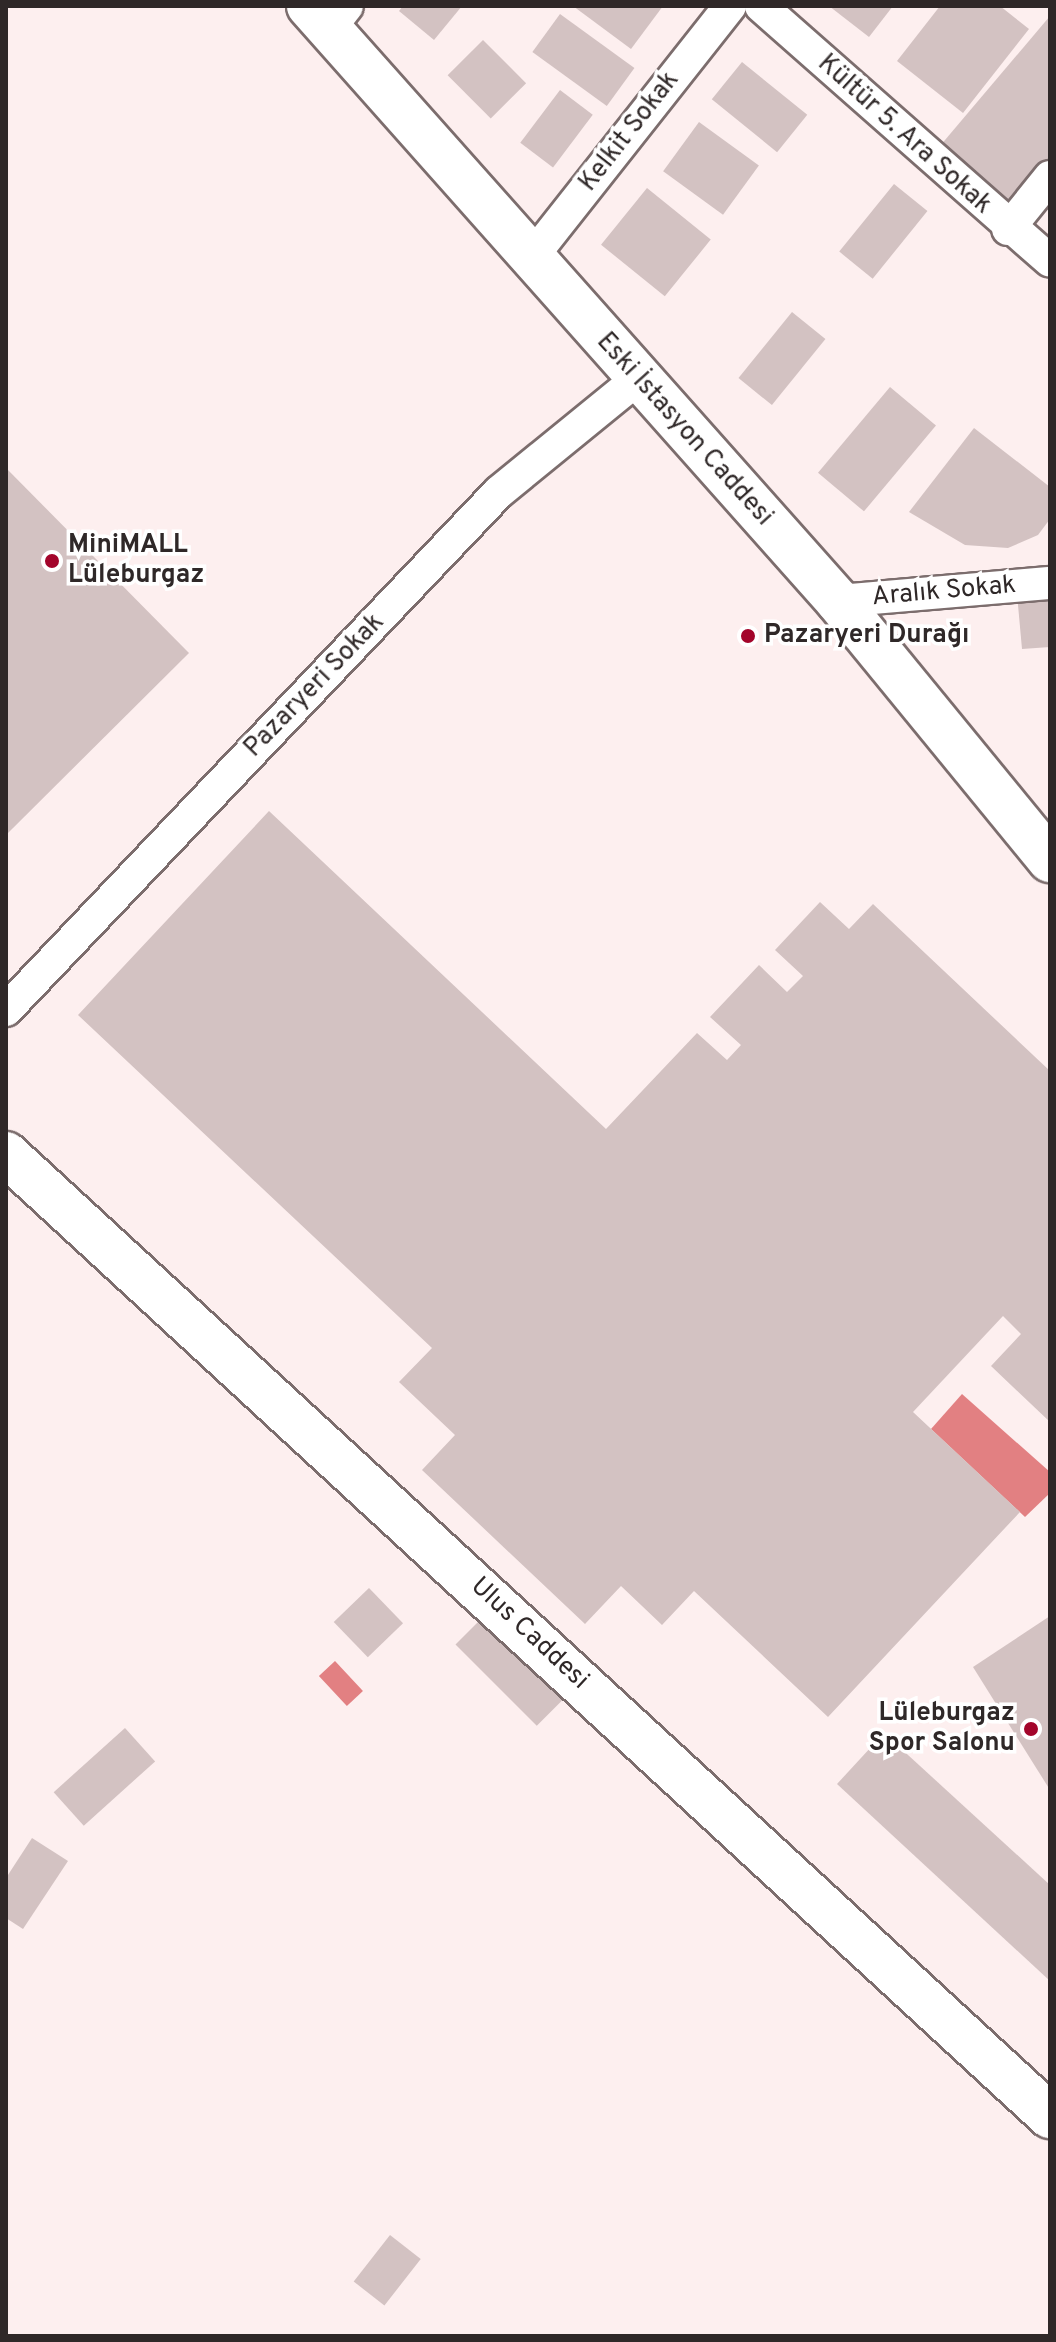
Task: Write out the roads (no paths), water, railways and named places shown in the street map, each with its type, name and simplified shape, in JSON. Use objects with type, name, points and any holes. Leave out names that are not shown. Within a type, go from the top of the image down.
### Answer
[{"type":"street","name":"Kelkit Sokak","points":[[531,258],[730,6]]},
{"type":"street","name":"Kültür 5. Ara Sokak","points":[[761,6],[1008,229],[1050,261]]},
{"type":"street","name":"Eski İstasyon Caddesi","points":[[329,14],[531,258],[838,601],[1046,844]]},
{"type":"street","points":[[1008,229],[1050,177]]},
{"type":"street","name":"Pazaryeri Sokak","points":[[6,1010],[499,492],[639,378]]},
{"type":"street","name":"Aralık Sokak","points":[[838,601],[1050,583]]},
{"type":"street","name":"Ulus Caddesi","points":[[6,1154],[1050,2116]]},
{"type":"place","name":"MiniMALL Lüleburgaz","points":[[52,561]]},
{"type":"place","name":"Pazaryeri Durağı","points":[[748,636]]},
{"type":"place","name":"Lüleburgaz Spor Salonu","points":[[1031,1729]]}]
